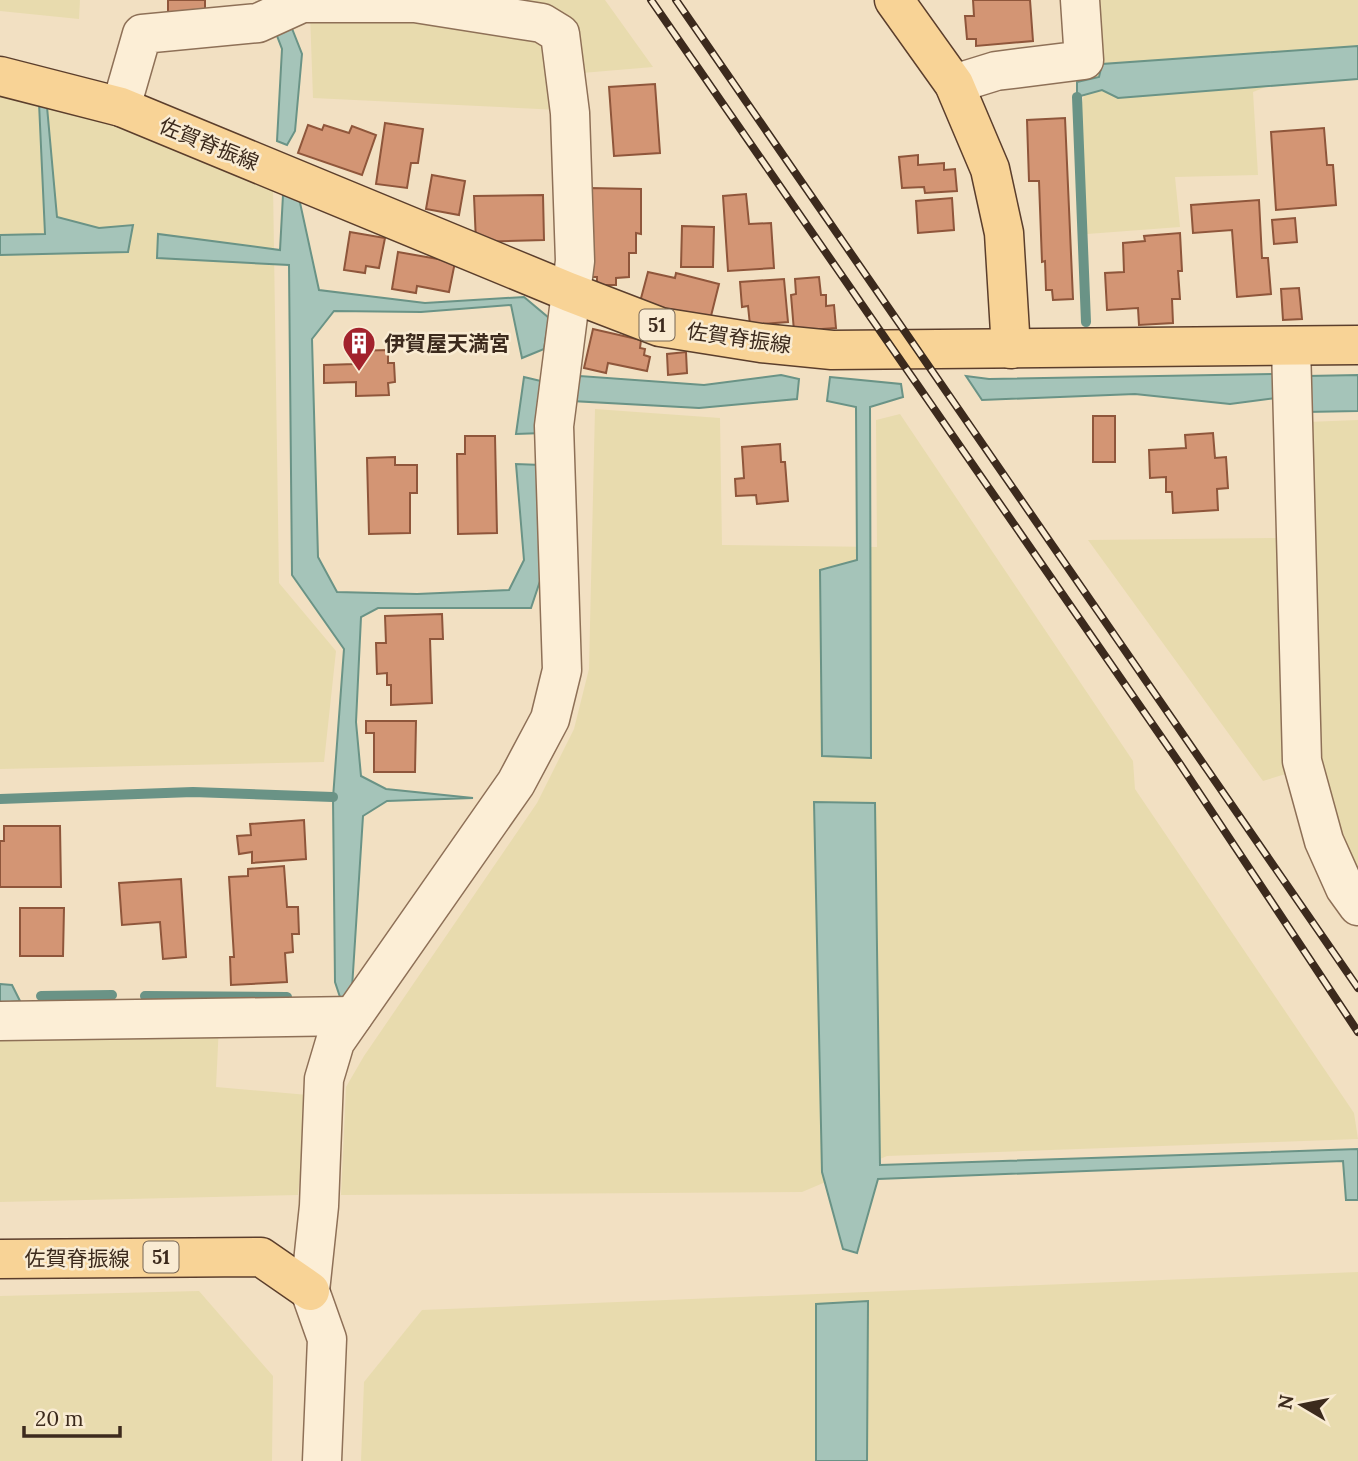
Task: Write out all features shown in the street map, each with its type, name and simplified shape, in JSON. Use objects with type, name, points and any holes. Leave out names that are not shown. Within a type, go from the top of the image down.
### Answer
[{"type":"main road","points":[[894,0],[920,32],[954,84],[990,169],[1004,233],[1011,349]]},
{"type":"main road","name":"佐賀脊振線","points":[[0,76],[121,107],[660,327],[761,343],[832,350],[1358,345]]},
{"type":"main road","name":"佐賀脊振線","points":[[0,1259],[261,1256],[310,1291]]},
{"type":"street","points":[[954,84],[996,71],[1084,60],[1080,0]]},
{"type":"street","points":[[121,107],[142,34],[258,23],[302,3],[415,3],[542,23],[560,34],[570,113],[575,261],[554,426],[562,670],[550,719],[516,783],[334,1042],[324,1079],[319,1206],[310,1291],[327,1339],[322,1461]]},
{"type":"street","points":[[1291,346],[1302,761],[1324,841],[1345,888],[1358,906]]},
{"type":"street","points":[[0,1021],[353,1016]]},
{"type":"shaded area","points":[[0,0],[80,0],[79,19],[0,11]]},
{"type":"shaded area","points":[[387,0],[605,0],[653,67],[558,75],[559,110],[313,98],[310,13]]},
{"type":"shaded area","points":[[1096,0],[1358,0],[1358,51],[1253,92],[1258,175],[1175,177],[1180,227],[1087,234],[1080,109],[1099,48]]},
{"type":"shaded area","points":[[0,91],[125,122],[273,184],[279,583],[336,651],[324,762],[0,769]]},
{"type":"shaded area","points":[[595,409],[720,418],[722,545],[877,547],[876,420],[900,414],[1133,761],[1135,789],[1354,1113],[1358,1139],[887,1156],[802,1192],[341,1195],[346,1087],[364,1056],[537,803],[574,729],[589,669]]},
{"type":"shaded area","points":[[1358,420],[1358,884],[1315,765],[1263,781],[1088,540],[1280,538],[1307,422]]},
{"type":"shaded area","points":[[219,1025],[216,1087],[308,1095],[298,1195],[0,1202],[0,1032]]},
{"type":"shaded area","points":[[1358,1272],[1358,1461],[361,1461],[364,1382],[422,1310]]},
{"type":"shaded area","points":[[199,1291],[273,1376],[272,1461],[0,1461],[0,1296]]},
{"type":"water","points":[[291,26],[302,54],[295,131],[287,145],[277,141],[282,49],[274,28]]},
{"type":"water","points":[[1358,46],[1358,79],[1118,98],[1102,90],[1077,97],[1077,82],[1099,77],[1102,64]]},
{"type":"water","points":[[39,103],[47,107],[57,217],[99,228],[133,225],[128,252],[0,255],[0,235],[45,234]]},
{"type":"water","points":[[283,195],[299,198],[319,290],[425,303],[524,297],[549,318],[544,349],[522,358],[511,305],[421,312],[334,311],[312,339],[318,557],[337,592],[417,594],[509,590],[524,560],[516,464],[541,465],[546,563],[531,608],[378,608],[361,617],[356,722],[361,776],[386,789],[473,798],[387,801],[363,816],[352,988],[342,1003],[335,982],[333,798],[344,649],[292,575],[289,265],[157,258],[158,234],[280,250]]},
{"type":"water","points":[[1276,374],[1276,398],[1230,404],[1135,394],[982,400],[966,376],[989,379]]},
{"type":"water","points":[[781,375],[799,379],[797,399],[699,408],[572,401],[580,376],[704,385]]},
{"type":"water","points":[[1358,375],[1358,411],[1306,412],[1308,376]]},
{"type":"water","points":[[524,377],[545,382],[543,433],[516,434]]},
{"type":"water","points":[[830,377],[901,384],[903,397],[870,407],[871,758],[822,756],[820,570],[857,560],[856,407],[827,401]]},
{"type":"water","points":[[814,802],[875,803],[880,1165],[1358,1149],[1358,1200],[1346,1200],[1343,1161],[878,1179],[857,1253],[843,1249],[822,1172]]},
{"type":"water","points":[[0,984],[12,985],[20,1001],[0,1003]]},
{"type":"water","points":[[868,1301],[867,1461],[816,1461],[816,1304]]},
{"type":"building","points":[[168,0],[205,0],[205,14],[168,13]]},
{"type":"building","points":[[973,0],[1030,0],[1033,41],[976,46],[976,39],[967,39],[965,16],[974,16]]},
{"type":"building","points":[[655,84],[660,153],[614,156],[609,87]]},
{"type":"building","points":[[1065,118],[1073,299],[1053,300],[1052,290],[1046,290],[1045,261],[1042,262],[1039,181],[1029,181],[1027,120]]},
{"type":"building","points":[[385,123],[423,129],[418,163],[411,163],[407,188],[376,184]]},
{"type":"building","points":[[308,125],[322,130],[324,125],[349,133],[352,126],[376,135],[362,175],[298,153]]},
{"type":"building","points":[[1324,128],[1327,165],[1333,165],[1336,205],[1276,210],[1271,132]]},
{"type":"building","points":[[918,155],[918,165],[944,163],[944,170],[955,169],[957,191],[925,193],[924,187],[902,188],[899,157]]},
{"type":"building","points":[[432,175],[465,181],[459,215],[426,209]]},
{"type":"building","points":[[589,188],[641,189],[641,234],[636,233],[636,253],[629,253],[629,277],[616,278],[616,285],[597,285],[597,277],[588,277]]},
{"type":"building","points":[[746,194],[749,224],[771,223],[774,268],[728,271],[723,196]]},
{"type":"building","points":[[543,195],[544,240],[476,242],[474,196]]},
{"type":"building","points":[[952,198],[954,230],[918,233],[916,201]]},
{"type":"building","points":[[1259,200],[1262,258],[1268,258],[1271,294],[1237,297],[1232,230],[1193,233],[1191,205]]},
{"type":"building","points":[[1295,218],[1297,242],[1274,244],[1272,220]]},
{"type":"building","points":[[682,226],[714,227],[713,267],[681,267]]},
{"type":"building","points":[[350,232],[385,238],[379,268],[366,266],[365,273],[344,270]]},
{"type":"building","points":[[1180,233],[1180,299],[1172,299],[1173,323],[1139,325],[1138,308],[1107,310],[1105,273],[1124,272],[1123,243],[1145,241],[1144,236]]},
{"type":"building","points":[[398,252],[455,262],[449,292],[417,286],[416,293],[392,289]]},
{"type":"building","points":[[648,272],[675,278],[676,273],[719,284],[710,320],[640,302]]},
{"type":"building","points":[[819,277],[821,295],[826,295],[826,306],[834,305],[836,328],[794,331],[791,295],[796,294],[795,279]]},
{"type":"building","points":[[784,279],[788,322],[750,325],[748,306],[742,307],[740,282]]},
{"type":"building","points":[[1299,288],[1302,319],[1283,320],[1281,289]]},
{"type":"building","points":[[593,329],[641,340],[640,348],[645,349],[644,355],[650,357],[647,371],[608,363],[606,373],[584,368]]},
{"type":"building","name":"伊賀屋天満宮","points":[[388,350],[388,363],[394,363],[395,382],[388,383],[389,395],[356,396],[356,382],[324,383],[324,365],[355,364],[354,351]]},
{"type":"building","points":[[686,352],[687,373],[668,375],[667,354]]},
{"type":"building","points":[[1093,416],[1115,416],[1115,462],[1093,462]]},
{"type":"building","points":[[1213,433],[1215,458],[1226,457],[1228,488],[1217,489],[1218,510],[1173,513],[1172,492],[1166,492],[1166,477],[1150,478],[1149,450],[1186,448],[1185,435]]},
{"type":"building","points":[[465,436],[495,436],[497,533],[458,534],[457,454],[465,454]]},
{"type":"building","points":[[780,444],[781,462],[785,462],[788,501],[757,504],[756,495],[736,496],[735,479],[744,478],[742,447]]},
{"type":"building","points":[[395,457],[395,465],[417,465],[417,493],[410,493],[410,533],[369,534],[367,458]]},
{"type":"building","points":[[442,614],[443,639],[430,639],[432,703],[391,705],[391,685],[387,685],[387,673],[377,674],[376,643],[386,643],[385,616]]},
{"type":"building","points":[[366,721],[416,721],[415,772],[374,772],[374,733],[366,733]]},
{"type":"building","points":[[304,820],[306,859],[252,863],[252,852],[239,854],[237,836],[251,835],[250,824]]},
{"type":"building","points":[[4,826],[60,826],[61,887],[0,887],[0,841],[4,841]]},
{"type":"building","points":[[284,866],[287,907],[298,907],[299,934],[292,934],[293,952],[285,953],[287,982],[231,985],[230,957],[234,957],[229,877],[248,876],[248,869]]},
{"type":"building","points":[[181,879],[186,957],[163,959],[160,922],[122,925],[119,883]]},
{"type":"building","points":[[20,908],[64,908],[63,956],[20,956]]},
{"type":"waterway","points":[[1077,97],[1086,322]]},
{"type":"waterway","points":[[0,799],[193,792],[333,797]]},
{"type":"waterway","points":[[41,996],[112,995]]},
{"type":"waterway","points":[[145,996],[287,997]]},
{"type":"railway","points":[[651,0],[1180,764],[1358,1032]]},
{"type":"railway","points":[[676,0],[1358,988]]},
{"type":"place","name":"伊賀屋天満宮","points":[[359,373]]}]
